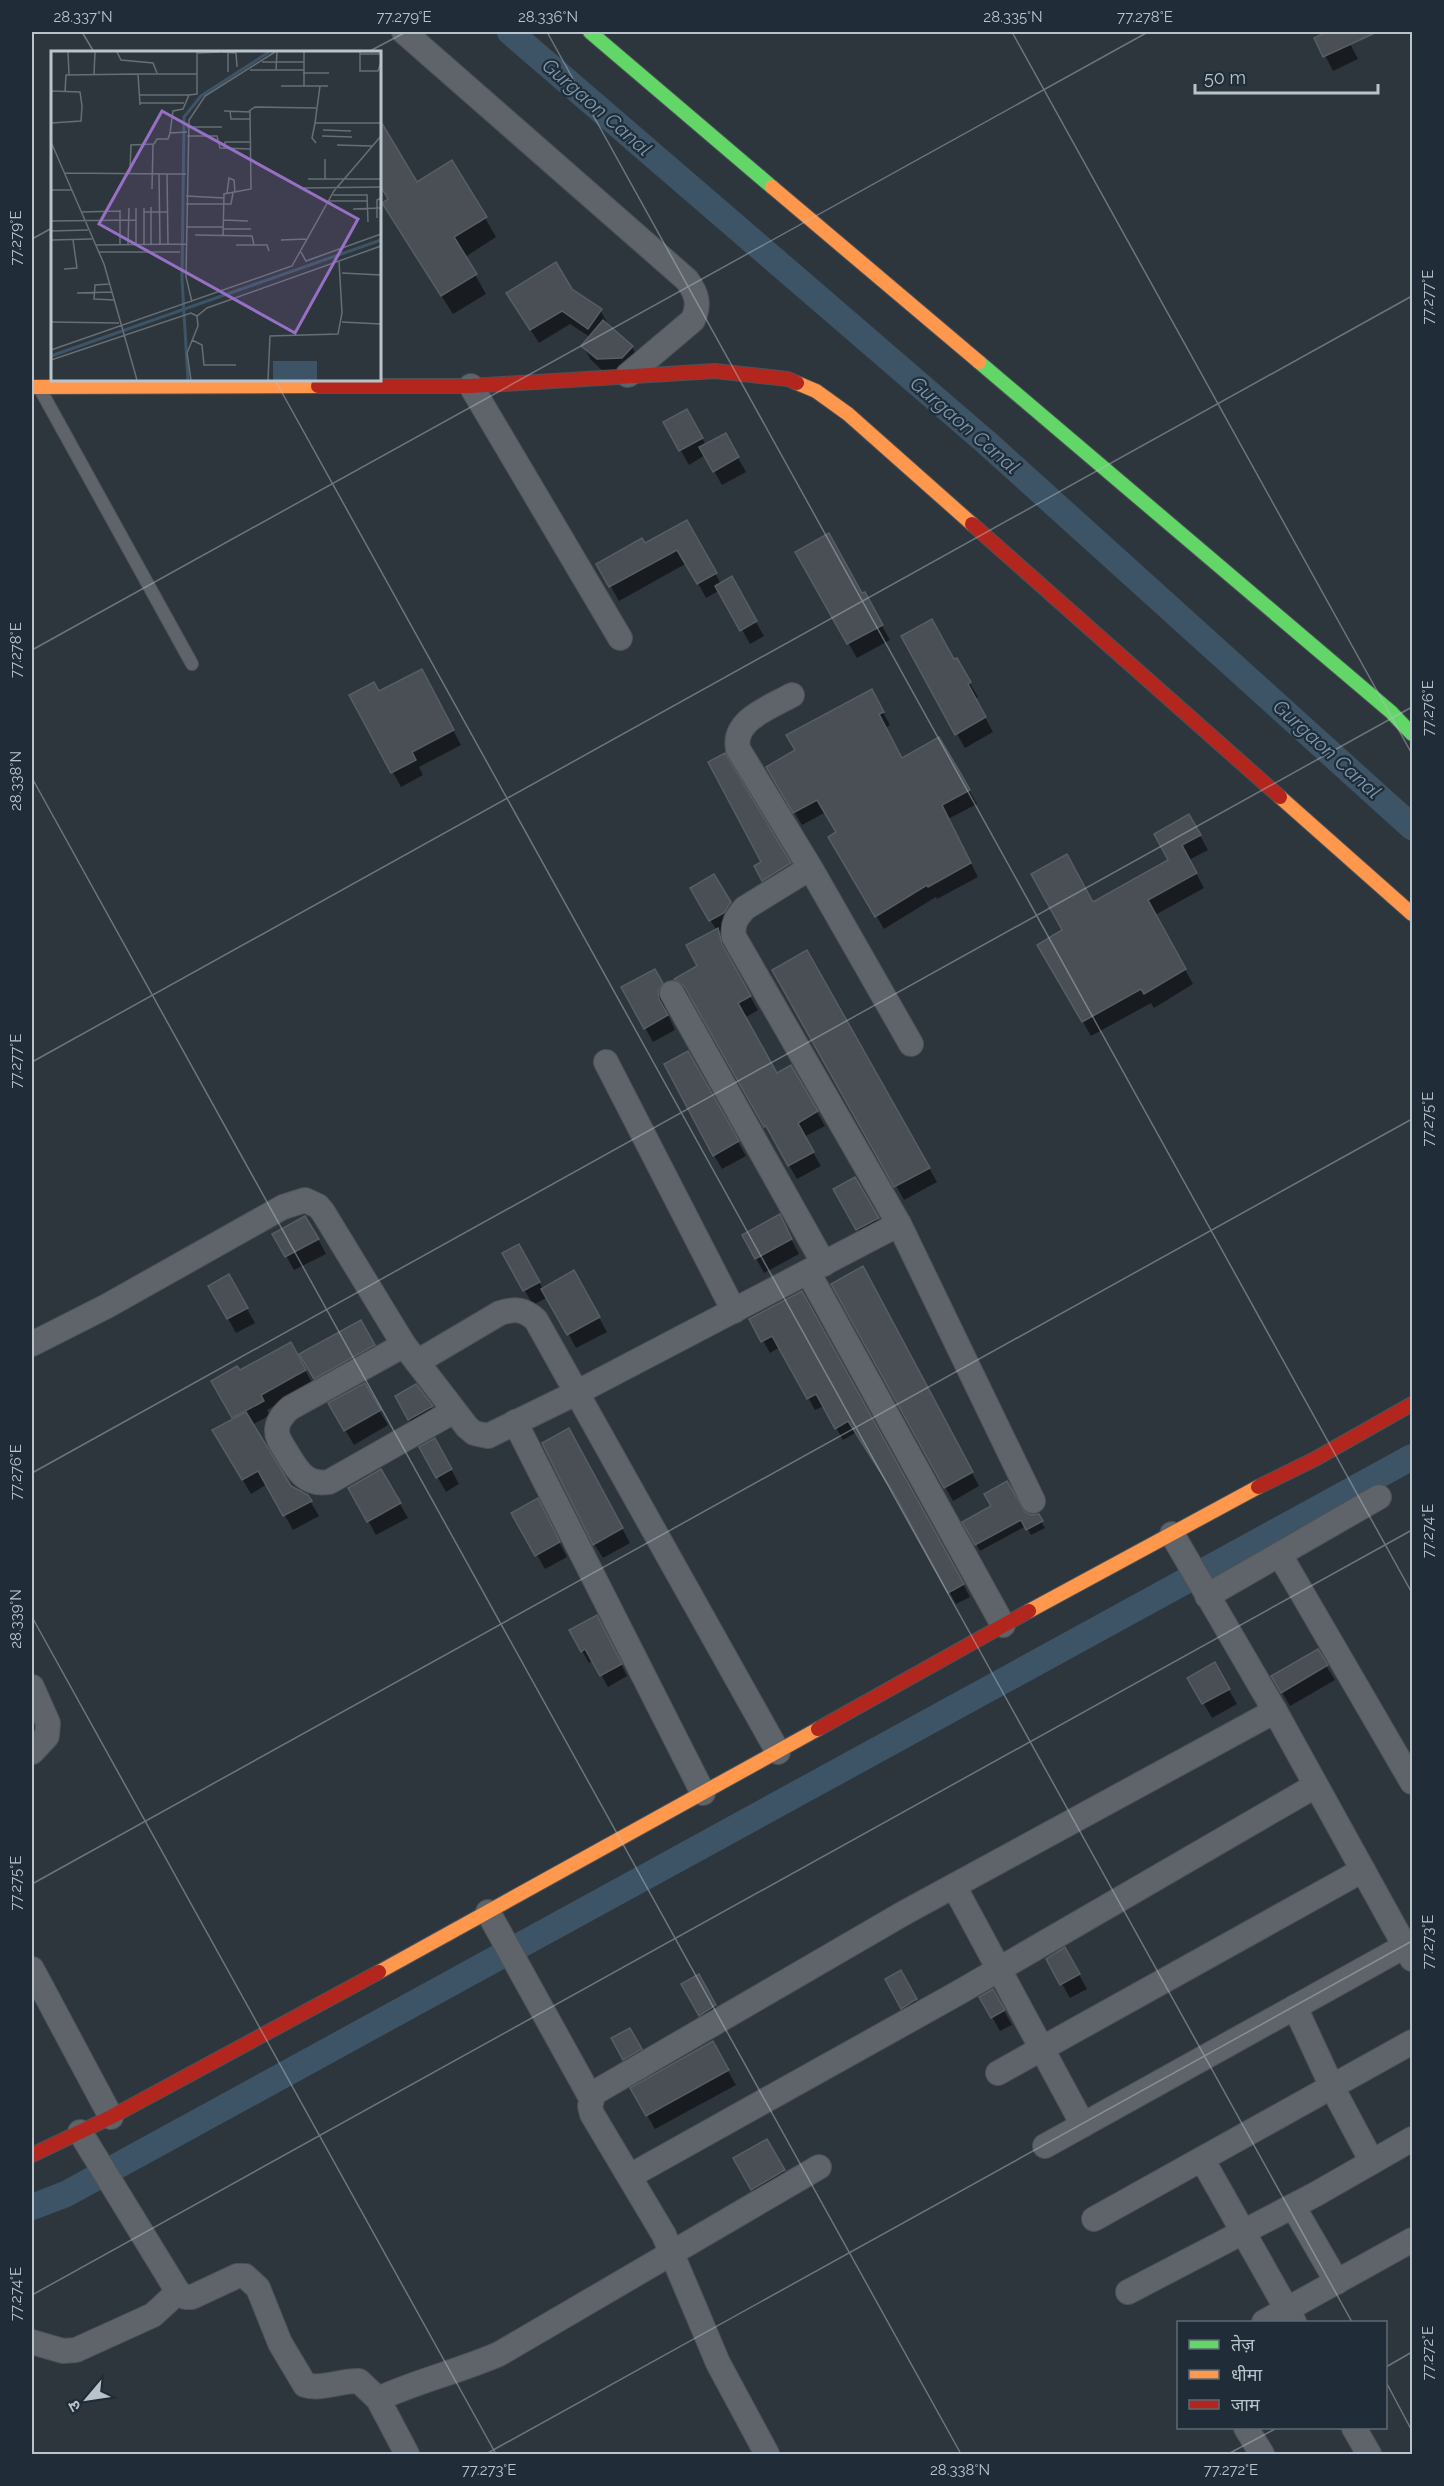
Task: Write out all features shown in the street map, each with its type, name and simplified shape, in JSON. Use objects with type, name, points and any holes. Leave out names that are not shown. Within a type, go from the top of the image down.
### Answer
[{"type":"street","points":[[404,32],[687,280],[696,292],[697,312],[693,320],[628,375]]},
{"type":"street","points":[[590,32],[1391,712],[1413,734]]},
{"type":"street","points":[[35,387],[471,386],[715,371],[788,379],[816,391],[848,414],[1413,914]]},
{"type":"street","points":[[471,386],[620,638]]},
{"type":"street","points":[[792,695],[744,724],[738,732],[736,741],[738,749],[810,868],[911,1044]]},
{"type":"street","points":[[810,868],[744,908],[736,918],[733,927],[734,937],[899,1224],[1033,1501]]},
{"type":"street","points":[[672,993],[1003,1625]]},
{"type":"street","points":[[606,1062],[734,1311]]},
{"type":"street","points":[[32,1344],[107,1306],[283,1207],[305,1200],[318,1206],[323,1212],[410,1354],[454,1411],[467,1427],[481,1436],[488,1436],[578,1392],[899,1224]]},
{"type":"street","points":[[454,1411],[328,1482],[318,1484],[307,1480],[297,1471],[278,1437],[277,1429],[283,1414],[290,1408],[500,1313],[514,1308],[527,1312],[536,1320],[578,1392],[778,1752]]},
{"type":"street","points":[[32,2155],[111,2117],[488,1912],[1003,1625],[1258,1487],[1315,1460],[1413,1404]]},
{"type":"street","points":[[514,1422],[704,1793]]},
{"type":"street","points":[[1198,1580],[1280,1555],[1379,1497]]},
{"type":"street","points":[[1045,2146],[1295,2007],[1409,1952],[1275,1712],[1172,1534]]},
{"type":"street","points":[[1280,1555],[1413,1782]]},
{"type":"street","points":[[32,1687],[48,1723],[47,1736],[32,1752]]},
{"type":"street","points":[[591,2098],[601,2087],[954,1886],[1275,1712]]},
{"type":"street","points":[[630,2176],[1000,1969],[1315,1786]]},
{"type":"street","points":[[998,2073],[1363,1870]]},
{"type":"street","points":[[954,1886],[1083,2125]]},
{"type":"street","points":[[488,1912],[591,2098],[592,2114],[673,2252],[718,2363],[767,2454]]},
{"type":"street","points":[[32,1970],[111,2117]]},
{"type":"street","points":[[1295,2007],[1332,2087],[1372,2162]]},
{"type":"street","points":[[1094,2219],[1413,2042]]},
{"type":"street","points":[[80,2132],[178,2292],[185,2296],[192,2296],[237,2276],[245,2276],[258,2288],[280,2343],[305,2385],[314,2388],[346,2380],[359,2381],[378,2399],[407,2454]]},
{"type":"street","points":[[1128,2292],[1293,2206],[1413,2139]]},
{"type":"street","points":[[1202,2159],[1290,2316]]},
{"type":"street","points":[[378,2399],[405,2387],[477,2364],[499,2354],[819,2167]]},
{"type":"street","points":[[1293,2206],[1337,2282]]},
{"type":"street","points":[[1268,2321],[1290,2316],[1337,2282],[1413,2240]]},
{"type":"street","points":[[32,2342],[63,2351],[76,2350],[153,2315],[178,2292]]},
{"type":"street","points":[[1247,2429],[1262,2454]]},
{"type":"street","points":[[1355,2429],[1370,2454]]},
{"type":"lane","points":[[35,387],[192,664]]},
{"type":"building","points":[[1326,32],[1377,32],[1323,57],[1314,38]]},
{"type":"building","points":[[381,122],[417,182],[452,160],[487,217],[454,237],[477,274],[441,296],[382,203],[388,199],[381,187]]},
{"type":"building","points":[[556,262],[572,289],[602,309],[588,329],[562,311],[530,330],[506,293]]},
{"type":"building","points":[[603,320],[633,346],[622,358],[597,359],[581,346]]},
{"type":"building","points":[[687,409],[703,438],[679,451],[663,422]]},
{"type":"building","points":[[726,433],[739,457],[713,472],[699,447]]},
{"type":"building","points":[[687,520],[717,573],[697,584],[677,550],[609,587],[596,564],[642,538],[645,543]]},
{"type":"building","points":[[829,533],[862,593],[865,592],[883,625],[847,644],[795,552]]},
{"type":"building","points":[[732,576],[757,621],[740,631],[715,586]]},
{"type":"building","points":[[932,619],[954,659],[957,658],[971,682],[968,684],[986,717],[955,735],[901,636]]},
{"type":"building","points":[[422,669],[454,730],[412,752],[416,760],[391,773],[349,695],[374,682],[379,691]]},
{"type":"building","points":[[872,689],[884,712],[879,714],[902,758],[939,737],[961,774],[970,790],[942,805],[971,863],[928,887],[927,885],[875,917],[828,837],[836,832],[817,800],[793,813],[766,767],[795,750],[786,735]]},
{"type":"building","points":[[725,753],[791,863],[762,881],[754,866],[761,862],[708,762]]},
{"type":"building","points":[[1189,814],[1201,835],[1182,845],[1197,873],[1148,900],[1186,969],[1144,994],[1141,989],[1082,1022],[1037,945],[1062,930],[1031,874],[1067,854],[1093,902],[1168,860],[1154,834]]},
{"type":"building","points":[[714,874],[731,902],[724,913],[709,921],[690,888]]},
{"type":"building","points":[[718,928],[722,944],[751,996],[738,1003],[777,1073],[791,1065],[818,1111],[798,1123],[814,1152],[788,1166],[684,986],[674,979],[697,966],[686,945]]},
{"type":"building","points":[[807,950],[930,1168],[894,1187],[772,970]]},
{"type":"building","points":[[655,969],[663,983],[658,992],[659,999],[668,1015],[644,1029],[621,987]]},
{"type":"building","points":[[688,1051],[739,1141],[713,1156],[664,1064]]},
{"type":"building","points":[[855,1177],[879,1218],[856,1230],[833,1189]]},
{"type":"building","points":[[780,1214],[792,1239],[755,1259],[742,1235]]},
{"type":"building","points":[[305,1216],[319,1239],[285,1257],[272,1234]]},
{"type":"building","points":[[519,1244],[540,1282],[523,1291],[502,1253]]},
{"type":"building","points":[[863,1266],[973,1472],[944,1488],[831,1284]]},
{"type":"building","points":[[574,1270],[600,1317],[567,1335],[541,1289]]},
{"type":"building","points":[[229,1274],[248,1308],[227,1319],[208,1286]]},
{"type":"building","points":[[802,1291],[964,1584],[948,1593],[895,1495],[848,1421],[835,1429],[816,1394],[807,1399],[772,1336],[761,1342],[749,1319]]},
{"type":"building","points":[[361,1320],[375,1345],[314,1379],[299,1354]]},
{"type":"building","points":[[291,1342],[306,1370],[261,1395],[264,1401],[232,1418],[211,1381],[237,1366],[240,1370]]},
{"type":"building","points":[[365,1383],[381,1410],[344,1431],[328,1403]]},
{"type":"building","points":[[416,1384],[433,1406],[408,1420],[395,1396]]},
{"type":"building","points":[[246,1412],[291,1486],[308,1495],[312,1501],[283,1516],[258,1471],[242,1480],[212,1430]]},
{"type":"building","points":[[569,1428],[623,1528],[593,1545],[542,1443]]},
{"type":"building","points":[[435,1438],[452,1469],[436,1478],[419,1447]]},
{"type":"building","points":[[381,1469],[401,1503],[367,1522],[348,1488]]},
{"type":"building","points":[[1007,1481],[1025,1512],[1031,1515],[1039,1514],[1043,1521],[1026,1530],[1021,1520],[975,1545],[962,1522],[991,1506],[984,1494]]},
{"type":"building","points":[[538,1498],[560,1542],[535,1556],[511,1513]]},
{"type":"building","points":[[597,1615],[622,1664],[600,1676],[585,1649],[581,1652],[569,1630]]},
{"type":"building","points":[[1318,1649],[1328,1665],[1281,1693],[1271,1676]]},
{"type":"building","points":[[1215,1662],[1230,1689],[1202,1704],[1187,1678]]},
{"type":"building","points":[[1065,1947],[1080,1974],[1060,1985],[1046,1959]]},
{"type":"building","points":[[901,1970],[917,1999],[901,2009],[885,1979]]},
{"type":"building","points":[[699,1974],[716,2005],[699,2016],[681,1984]]},
{"type":"building","points":[[993,1989],[1005,2010],[991,2018],[979,1997]]},
{"type":"building","points":[[630,2028],[642,2049],[623,2060],[611,2038]]},
{"type":"building","points":[[713,2041],[729,2070],[646,2116],[630,2088]]},
{"type":"building","points":[[767,2139],[785,2170],[751,2190],[733,2158]]},
{"type":"waterway","name":"Gurgaon Canal","points":[[510,32],[987,443],[1412,827]]},
{"type":"waterway","points":[[32,2207],[66,2194],[1412,1457]]},
{"type":"traffic: fast","points":[[590,32],[772,187]]},
{"type":"traffic: fast","points":[[979,362],[1391,712],[1412,734]]},
{"type":"traffic: slow","points":[[772,187],[979,362]]},
{"type":"traffic: slow","points":[[797,383],[816,391],[848,414],[972,524]]},
{"type":"traffic: slow","points":[[32,387],[318,386]]},
{"type":"traffic: slow","points":[[1280,797],[1412,914]]},
{"type":"traffic: slow","points":[[1029,1611],[1258,1487]]},
{"type":"traffic: slow","points":[[379,1972],[818,1729]]},
{"type":"traffic: jam","points":[[318,386],[471,386],[715,371],[788,379],[797,383]]},
{"type":"traffic: jam","points":[[972,524],[1280,797]]},
{"type":"traffic: jam","points":[[1258,1487],[1315,1459],[1412,1404]]},
{"type":"traffic: jam","points":[[818,1729],[1029,1611]]},
{"type":"traffic: jam","points":[[32,2155],[111,2117],[379,1972]]}]
